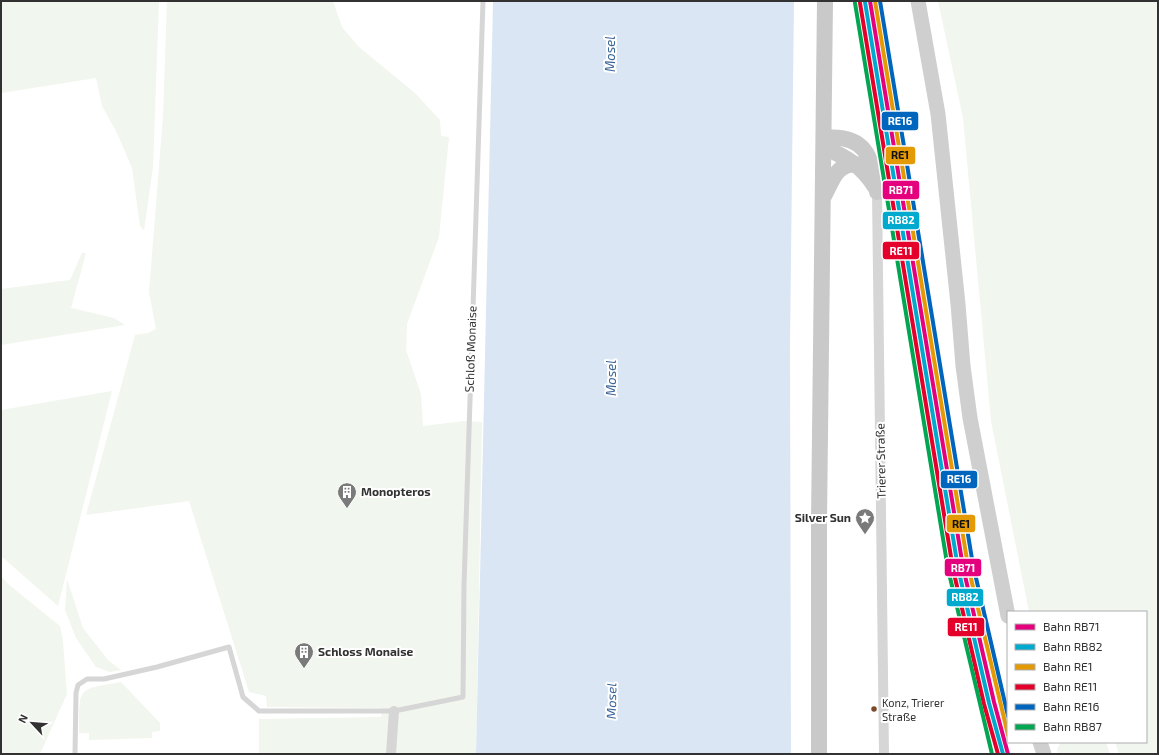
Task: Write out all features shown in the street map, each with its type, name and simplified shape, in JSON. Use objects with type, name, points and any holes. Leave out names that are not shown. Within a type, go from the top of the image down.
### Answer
[{"type":"main road","points":[[819,754],[819,521],[825,1]]},
{"type":"main road","points":[[824,142],[834,137],[853,140],[868,154],[874,168],[877,192]]},
{"type":"main road","points":[[824,142],[856,164],[866,173],[877,192]]},
{"type":"main road","points":[[823,198],[839,169],[846,165],[856,164]]},
{"type":"street","points":[[918,1],[938,114],[963,366],[970,418],[1007,611]]},
{"type":"street","name":"Trierer Straße","points":[[877,192],[884,754]]},
{"type":"street","points":[[391,754],[394,711]]},
{"type":"street","points":[[1040,743],[1044,754]]},
{"type":"lane","name":"Schloß Monaise","points":[[394,711],[463,697],[464,585],[483,1]]},
{"type":"lane","points":[[75,754],[76,693],[78,685],[87,679],[104,679],[157,667],[229,647],[243,697],[259,711],[394,711]]},
{"type":"shaded area","points":[[1,1],[159,1],[153,167],[144,230],[140,226],[132,168],[117,133],[102,106],[96,78],[1,93]]},
{"type":"shaded area","points":[[167,1],[333,1],[342,27],[359,47],[415,93],[440,120],[441,136],[449,137],[439,237],[407,324],[406,350],[421,394],[423,426],[464,421],[482,422],[476,754],[259,754],[259,719],[381,717],[382,708],[267,707],[266,696],[249,692],[189,501],[86,515],[135,335],[148,333],[156,329],[149,292],[163,116]]},
{"type":"shaded area","points":[[938,1],[1158,1],[1158,754],[1119,754],[1115,743],[1147,743],[1147,611],[1029,611],[991,421],[963,118]]},
{"type":"shaded area","points":[[82,253],[86,253],[71,308],[114,318],[125,325],[1,345],[1,289],[70,280]]},
{"type":"shaded area","points":[[112,391],[58,606],[1,556],[1,410]]},
{"type":"shaded area","points":[[1,576],[8,584],[60,626],[63,641],[67,694],[40,754],[1,754]]},
{"type":"shaded area","points":[[67,579],[83,628],[108,660],[121,670],[110,672],[96,667],[76,638],[65,610]]},
{"type":"shaded area","points":[[121,682],[160,723],[160,731],[152,732],[152,738],[89,740],[89,733],[79,733],[80,707],[83,693],[95,687]]},
{"type":"shaded area","points":[[1060,743],[1106,743],[1110,754],[1058,754],[1057,749]]},
{"type":"water","name":"Mosel","points":[[493,1],[794,1],[790,344],[791,754],[476,754]]},
{"type":"rail line","name":"RB71","points":[[870,1],[963,567],[994,702],[1008,754]]},
{"type":"rail line","name":"RE1","points":[[875,1],[968,566],[1007,731]]},
{"type":"rail line","name":"RE16","points":[[880,1],[973,565],[1007,712]]},
{"type":"rail line","name":"RB82","points":[[865,2],[958,568],[989,703],[1003,754]]},
{"type":"rail line","name":"RB87","points":[[855,3],[948,569],[992,754]]},
{"type":"rail line","name":"RE11","points":[[860,3],[953,569],[984,704],[998,754]]},
{"type":"place","name":"Monopteros","points":[[347,509]]},
{"type":"place","name":"Silver Sun","points":[[865,535]]},
{"type":"place","name":"Schloss Monaise","points":[[304,669]]},
{"type":"place","name":"Konz, Trierer Straße","points":[[874,709]]}]
